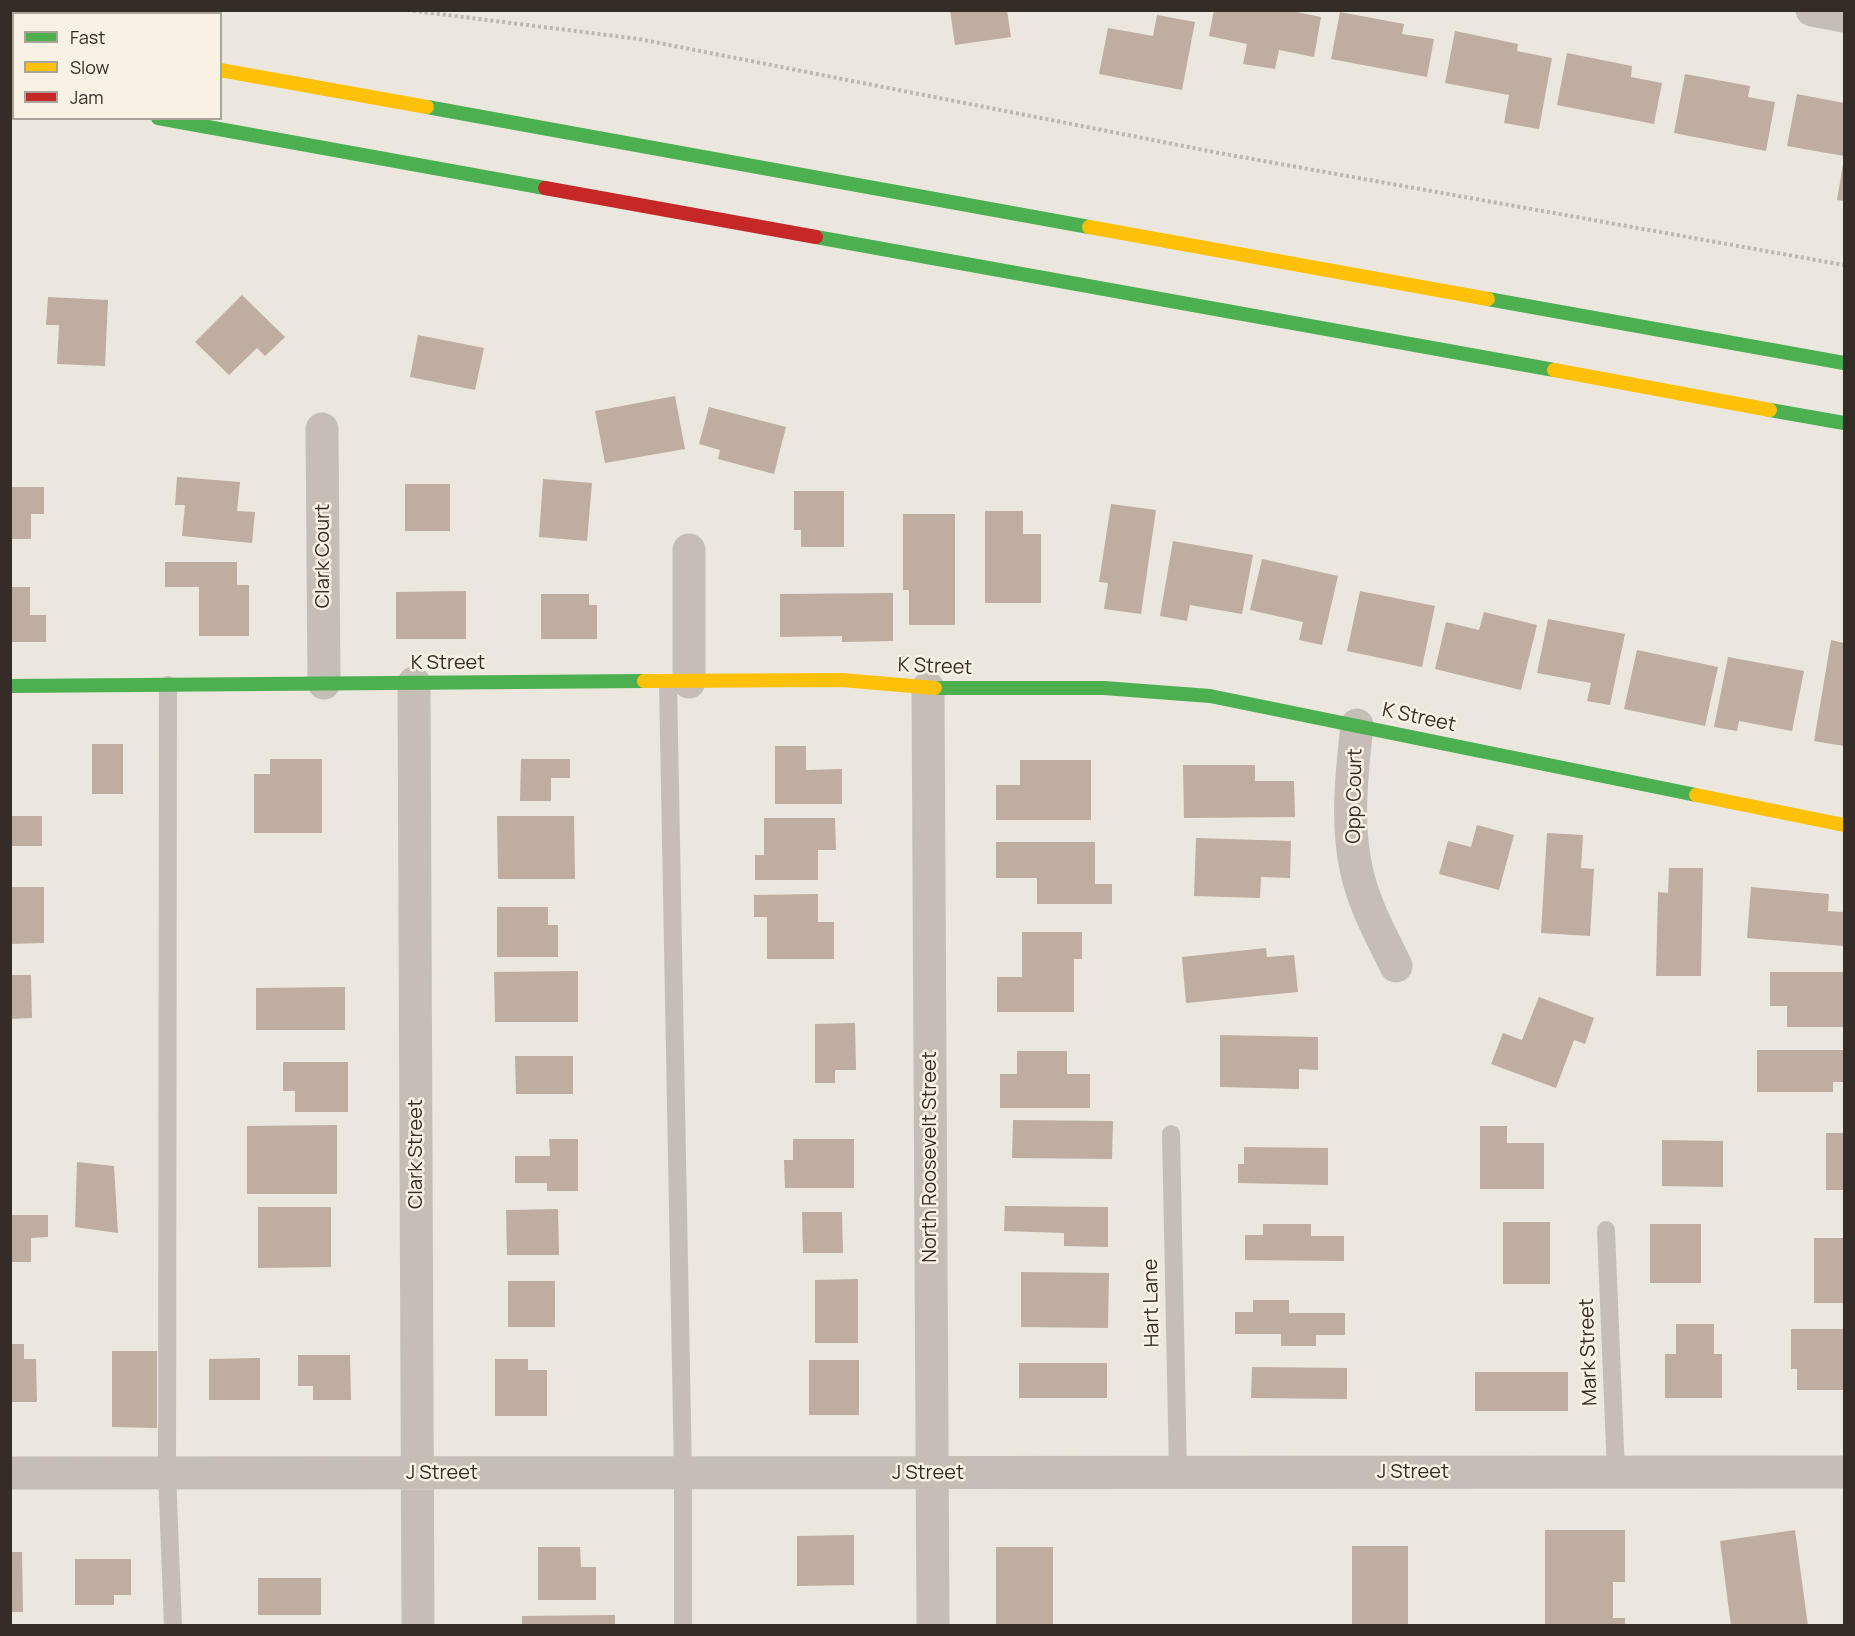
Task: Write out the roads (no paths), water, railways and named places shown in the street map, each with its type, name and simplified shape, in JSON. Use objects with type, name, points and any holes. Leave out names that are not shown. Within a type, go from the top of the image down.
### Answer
[{"type":"main road","points":[[222,70],[1845,363]]},
{"type":"main road","points":[[169,120],[1838,422]]},
{"type":"main road","name":"K Street","points":[[10,686],[842,680],[928,688],[1159,690],[1210,696],[1845,825]]},
{"type":"street","points":[[1812,10],[1845,16]]},
{"type":"street","name":"Clark Court","points":[[322,429],[324,683]]},
{"type":"street","points":[[678,682],[689,550]]},
{"type":"street","name":"Clark Street","points":[[414,683],[418,1626]]},
{"type":"street","name":"North Roosevelt Street","points":[[928,688],[933,1626]]},
{"type":"street","name":"Opp Court","points":[[1357,725],[1350,819],[1356,869],[1370,912],[1396,966]]},
{"type":"street","name":"J Street","points":[[10,1473],[1845,1472]]},
{"type":"lane","points":[[678,682],[683,1626]]},
{"type":"lane","points":[[168,685],[167,1473],[173,1626]]},
{"type":"lane","name":"Hart Lane","points":[[1171,1134],[1178,1472]]},
{"type":"lane","name":"Mark Street","points":[[1606,1230],[1616,1472]]}]
